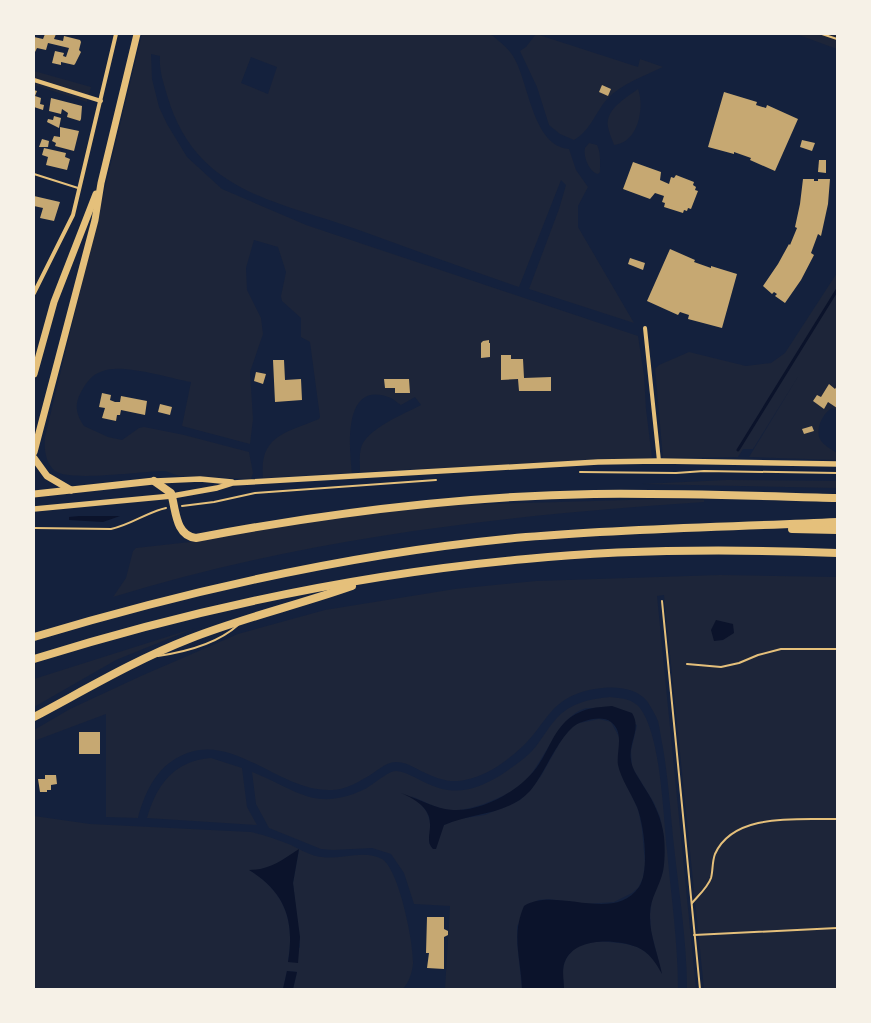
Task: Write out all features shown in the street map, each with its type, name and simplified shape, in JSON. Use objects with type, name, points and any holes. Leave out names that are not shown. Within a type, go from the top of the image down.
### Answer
[{"type":"highway","points":[[154,481],[170,491],[181,530],[187,535],[196,538],[256,527],[447,502],[594,494],[837,498]]},
{"type":"highway","points":[[34,638],[181,596],[295,571],[371,557],[526,538],[638,530],[837,522]]},
{"type":"highway","points":[[709,528],[837,530]]},
{"type":"highway","points":[[34,658],[99,638],[269,597],[377,577],[488,562],[587,555],[714,550],[837,553]]},
{"type":"highway","points":[[34,717],[144,658],[191,638],[243,620],[302,604],[377,577]]},
{"type":"main road","points":[[34,452],[94,227],[101,183],[137,34]]},
{"type":"main road","points":[[34,374],[54,302],[101,183]]},
{"type":"main road","points":[[34,458],[47,476],[71,490]]},
{"type":"main road","points":[[34,494],[154,481]]},
{"type":"street","points":[[34,293],[73,215],[116,34]]},
{"type":"street","points":[[34,80],[100,100]]},
{"type":"street","points":[[645,328],[659,460]]},
{"type":"street","points":[[154,481],[200,479],[233,483],[556,463],[659,460],[837,464]]},
{"type":"street","points":[[34,509],[172,496],[217,488],[233,483]]},
{"type":"lane","points":[[34,174],[80,188]]},
{"type":"path","points":[[822,34],[837,39]]},
{"type":"path","points":[[576,472],[668,473],[704,471],[837,473]]},
{"type":"path","points":[[34,528],[111,529],[154,511],[214,502],[254,492],[439,480]]},
{"type":"path","points":[[662,601],[700,989]]},
{"type":"path","points":[[687,664],[721,667],[739,664],[758,655],[781,649],[837,649]]},
{"type":"path","points":[[691,904],[710,880],[715,855],[727,837],[744,826],[759,822],[837,819]]},
{"type":"path","points":[[694,935],[837,928]]},
{"type":"shaded area","points":[[142,34],[490,34],[504,45],[513,56],[539,125],[547,137],[557,145],[569,149],[576,170],[588,187],[578,206],[578,227],[634,323],[529,289],[559,209],[566,185],[561,180],[519,287],[296,209],[241,188],[217,172],[197,153],[180,127],[167,95],[161,71],[160,56],[151,54],[152,79],[159,107],[167,124],[187,157],[222,189],[306,225],[638,336],[644,375],[646,409],[652,458],[360,472],[361,448],[364,441],[378,428],[421,405],[415,397],[401,405],[393,399],[373,395],[363,399],[356,407],[352,420],[350,448],[352,473],[263,478],[265,453],[270,444],[286,432],[319,419],[320,417],[310,342],[301,337],[301,318],[282,301],[281,296],[286,272],[278,247],[254,240],[246,268],[247,290],[261,318],[263,334],[250,372],[253,419],[250,444],[182,426],[191,382],[133,370],[111,369],[99,372],[90,379],[85,385],[77,401],[79,417],[84,426],[108,437],[122,440],[139,428],[144,427],[184,435],[249,452],[253,473],[251,479],[179,476],[165,471],[91,476],[63,474],[55,471],[47,460],[45,437]],"holes":[[[251,57],[277,67],[268,94],[241,83]]]},
{"type":"shaded area","points":[[536,34],[638,67],[640,59],[663,67],[619,89],[607,99],[585,131],[574,140],[560,134],[549,125],[537,87],[520,51],[526,47]]},
{"type":"shaded area","points":[[796,34],[837,34],[837,49]]},
{"type":"shaded area","points":[[34,71],[91,87],[87,102],[34,85]]},
{"type":"shaded area","points":[[638,89],[641,105],[638,123],[629,138],[622,143],[614,145],[608,127],[610,115],[613,109],[622,100]]},
{"type":"shaded area","points":[[589,143],[597,145],[598,148],[600,155],[600,172],[598,174],[589,167],[586,159],[585,148]]},
{"type":"shaded area","points":[[837,273],[837,410],[832,408],[829,410],[823,417],[818,431],[821,441],[837,453],[837,460],[749,457],[799,375],[753,449],[743,449],[738,457],[663,458],[655,369],[659,365],[689,352],[746,366],[771,363],[785,353]]},
{"type":"shaded area","points":[[727,480],[837,481],[837,488],[642,484]]},
{"type":"shaded area","points":[[662,499],[704,500],[704,502],[629,507],[480,522],[331,544],[258,559],[113,597],[126,578],[133,551],[136,548],[199,541],[343,516],[458,505]]},
{"type":"shaded area","points":[[120,516],[103,522],[69,520],[69,517]]},
{"type":"shaded area","points":[[720,575],[837,577],[837,989],[704,989],[664,595],[657,596],[696,989],[687,989],[686,951],[682,913],[666,770],[659,724],[647,701],[641,695],[633,691],[606,688],[587,691],[569,697],[554,708],[532,736],[510,758],[487,772],[472,778],[457,781],[437,778],[412,766],[399,762],[392,762],[345,788],[332,790],[312,788],[292,782],[234,755],[215,750],[195,751],[175,759],[161,770],[143,801],[138,818],[106,817],[106,714],[34,741],[34,730],[70,709],[141,676],[238,634],[325,610],[455,589],[536,581]]},
{"type":"shaded area","points":[[716,620],[733,624],[734,633],[723,640],[714,641],[711,630]]},
{"type":"shaded area","points":[[195,628],[116,660],[34,707],[34,679]]},
{"type":"shaded area","points":[[610,697],[626,700],[637,705],[647,721],[653,737],[660,776],[676,936],[678,989],[564,989],[564,962],[573,949],[584,943],[608,942],[632,945],[645,951],[657,964],[661,971],[651,931],[650,914],[652,899],[663,871],[664,838],[660,817],[654,803],[632,767],[631,751],[637,725],[595,709],[591,708],[581,710],[571,716],[563,726],[539,763],[524,782],[505,795],[484,804],[462,810],[448,810],[439,808],[411,796],[423,806],[429,817],[429,844],[444,825],[458,819],[485,815],[520,800],[541,776],[563,737],[575,724],[599,719],[611,722],[619,737],[619,753],[622,774],[638,809],[642,829],[645,864],[643,878],[638,888],[632,893],[614,902],[587,904],[548,899],[538,900],[517,926],[517,942],[522,989],[445,989],[450,906],[414,904],[404,873],[391,854],[372,848],[333,850],[321,849],[269,828],[256,804],[252,772],[306,796],[318,799],[332,799],[347,796],[365,789],[396,771],[407,774],[435,787],[454,791],[482,785],[501,775],[525,758],[556,719],[568,709],[595,699]]},
{"type":"shaded area","points":[[612,706],[632,713],[635,719],[636,725],[631,747],[632,764],[636,774],[654,805],[663,830],[665,850],[664,867],[650,908],[652,936],[662,974],[652,958],[637,947],[619,942],[608,941],[588,943],[572,952],[564,962],[564,989],[522,989],[517,937],[520,917],[524,906],[537,901],[552,900],[600,904],[615,903],[628,898],[639,887],[642,880],[645,847],[642,824],[637,807],[619,770],[619,737],[615,726],[608,720],[597,719],[582,722],[575,726],[568,732],[561,742],[536,783],[521,799],[501,809],[444,825],[436,849],[433,849],[430,844],[429,817],[425,809],[416,801],[401,793],[433,806],[453,810],[465,810],[489,803],[513,790],[532,773],[543,758],[556,733],[571,717],[586,710]]},
{"type":"shaded area","points":[[211,758],[242,768],[247,807],[257,825],[147,818],[156,795],[169,776],[177,769],[187,764],[198,760]]},
{"type":"shaded area","points":[[34,816],[90,824],[251,832],[276,839],[318,856],[329,858],[360,855],[375,856],[382,859],[388,866],[400,891],[413,954],[411,974],[403,989],[293,989],[297,972],[287,971],[283,989],[34,989]],"holes":[[[299,850],[293,883],[300,947],[288,961],[290,933],[285,909],[272,888],[250,870],[262,870],[276,864]]]},
{"type":"shaded area","points":[[299,849],[293,883],[300,937],[298,963],[288,962],[290,933],[285,908],[271,888],[249,870],[256,870],[270,866]]},
{"type":"shaded area","points":[[287,971],[297,972],[293,989],[283,989]]},
{"type":"building","points":[[45,34],[56,34],[54,39],[63,41],[64,36],[80,40],[79,50],[81,52],[74,65],[61,62],[61,65],[52,63],[55,51],[64,53],[63,56],[66,57],[69,48],[48,43],[46,50],[37,48],[34,54],[34,37],[43,39]]},
{"type":"building","points":[[602,85],[611,89],[608,96],[599,92]]},
{"type":"building","points":[[34,90],[37,91],[35,96],[41,98],[40,104],[44,105],[43,110],[34,107]]},
{"type":"building","points":[[724,92],[757,102],[756,105],[766,108],[767,105],[798,119],[775,171],[750,160],[751,158],[734,152],[734,154],[708,147]]},
{"type":"building","points":[[51,98],[82,106],[80,121],[67,117],[68,113],[62,109],[61,114],[49,111]]},
{"type":"building","points":[[54,116],[61,118],[59,128],[47,122],[48,119],[53,120]]},
{"type":"building","points":[[60,127],[79,131],[74,151],[55,146],[56,143],[52,141],[54,136],[60,137]]},
{"type":"building","points":[[42,139],[49,141],[48,147],[39,147]]},
{"type":"building","points":[[802,140],[815,143],[812,151],[800,147]]},
{"type":"building","points":[[44,148],[66,153],[65,157],[70,159],[67,170],[46,165],[48,157],[42,155]]},
{"type":"building","points":[[819,160],[826,160],[826,173],[818,172]]},
{"type":"building","points":[[633,162],[661,172],[660,180],[669,184],[671,177],[674,178],[676,175],[694,182],[693,185],[696,187],[695,190],[698,191],[691,209],[688,208],[687,211],[684,210],[683,213],[664,207],[665,203],[662,202],[664,196],[655,193],[650,199],[623,189]]},
{"type":"building","points":[[803,179],[814,179],[814,181],[818,181],[818,179],[830,179],[828,204],[821,236],[818,234],[811,253],[814,255],[801,280],[785,303],[775,296],[777,294],[774,292],[772,294],[763,286],[789,244],[790,245],[797,228],[795,227]]},
{"type":"building","points":[[34,196],[60,202],[54,221],[40,218],[43,208],[34,206]]},
{"type":"building","points":[[670,249],[695,260],[694,262],[711,268],[711,266],[737,274],[722,328],[688,319],[689,315],[680,312],[678,315],[647,301]]},
{"type":"building","points":[[630,258],[645,263],[643,270],[628,264]]},
{"type":"building","points":[[489,340],[490,357],[481,358],[481,343]]},
{"type":"building","points":[[501,355],[511,355],[511,359],[523,359],[524,378],[551,377],[551,391],[519,391],[518,379],[501,380]]},
{"type":"building","points":[[273,360],[284,360],[285,380],[301,379],[302,400],[275,402]]},
{"type":"building","points":[[256,372],[266,374],[263,384],[254,381]]},
{"type":"building","points":[[384,379],[409,379],[410,393],[395,393],[395,388],[385,388]]},
{"type":"building","points":[[829,384],[835,389],[837,386],[837,408],[828,402],[824,409],[813,401],[817,395],[821,397]]},
{"type":"building","points":[[102,393],[111,395],[110,400],[115,402],[120,402],[121,396],[147,401],[145,415],[121,410],[120,415],[117,415],[116,421],[102,418],[105,408],[99,407]]},
{"type":"building","points":[[160,404],[172,407],[170,415],[158,412]]},
{"type":"building","points":[[812,426],[814,431],[804,434],[802,429]]},
{"type":"building","points":[[79,732],[100,732],[100,754],[79,754]]},
{"type":"building","points":[[45,775],[56,775],[57,784],[51,785],[51,790],[47,790],[47,792],[40,792],[38,779],[45,779]]},
{"type":"building","points":[[427,917],[444,917],[444,929],[448,931],[448,935],[444,937],[444,969],[427,968],[429,953],[426,953]]},
{"type":"waterway","points":[[738,450],[837,290]]}]
